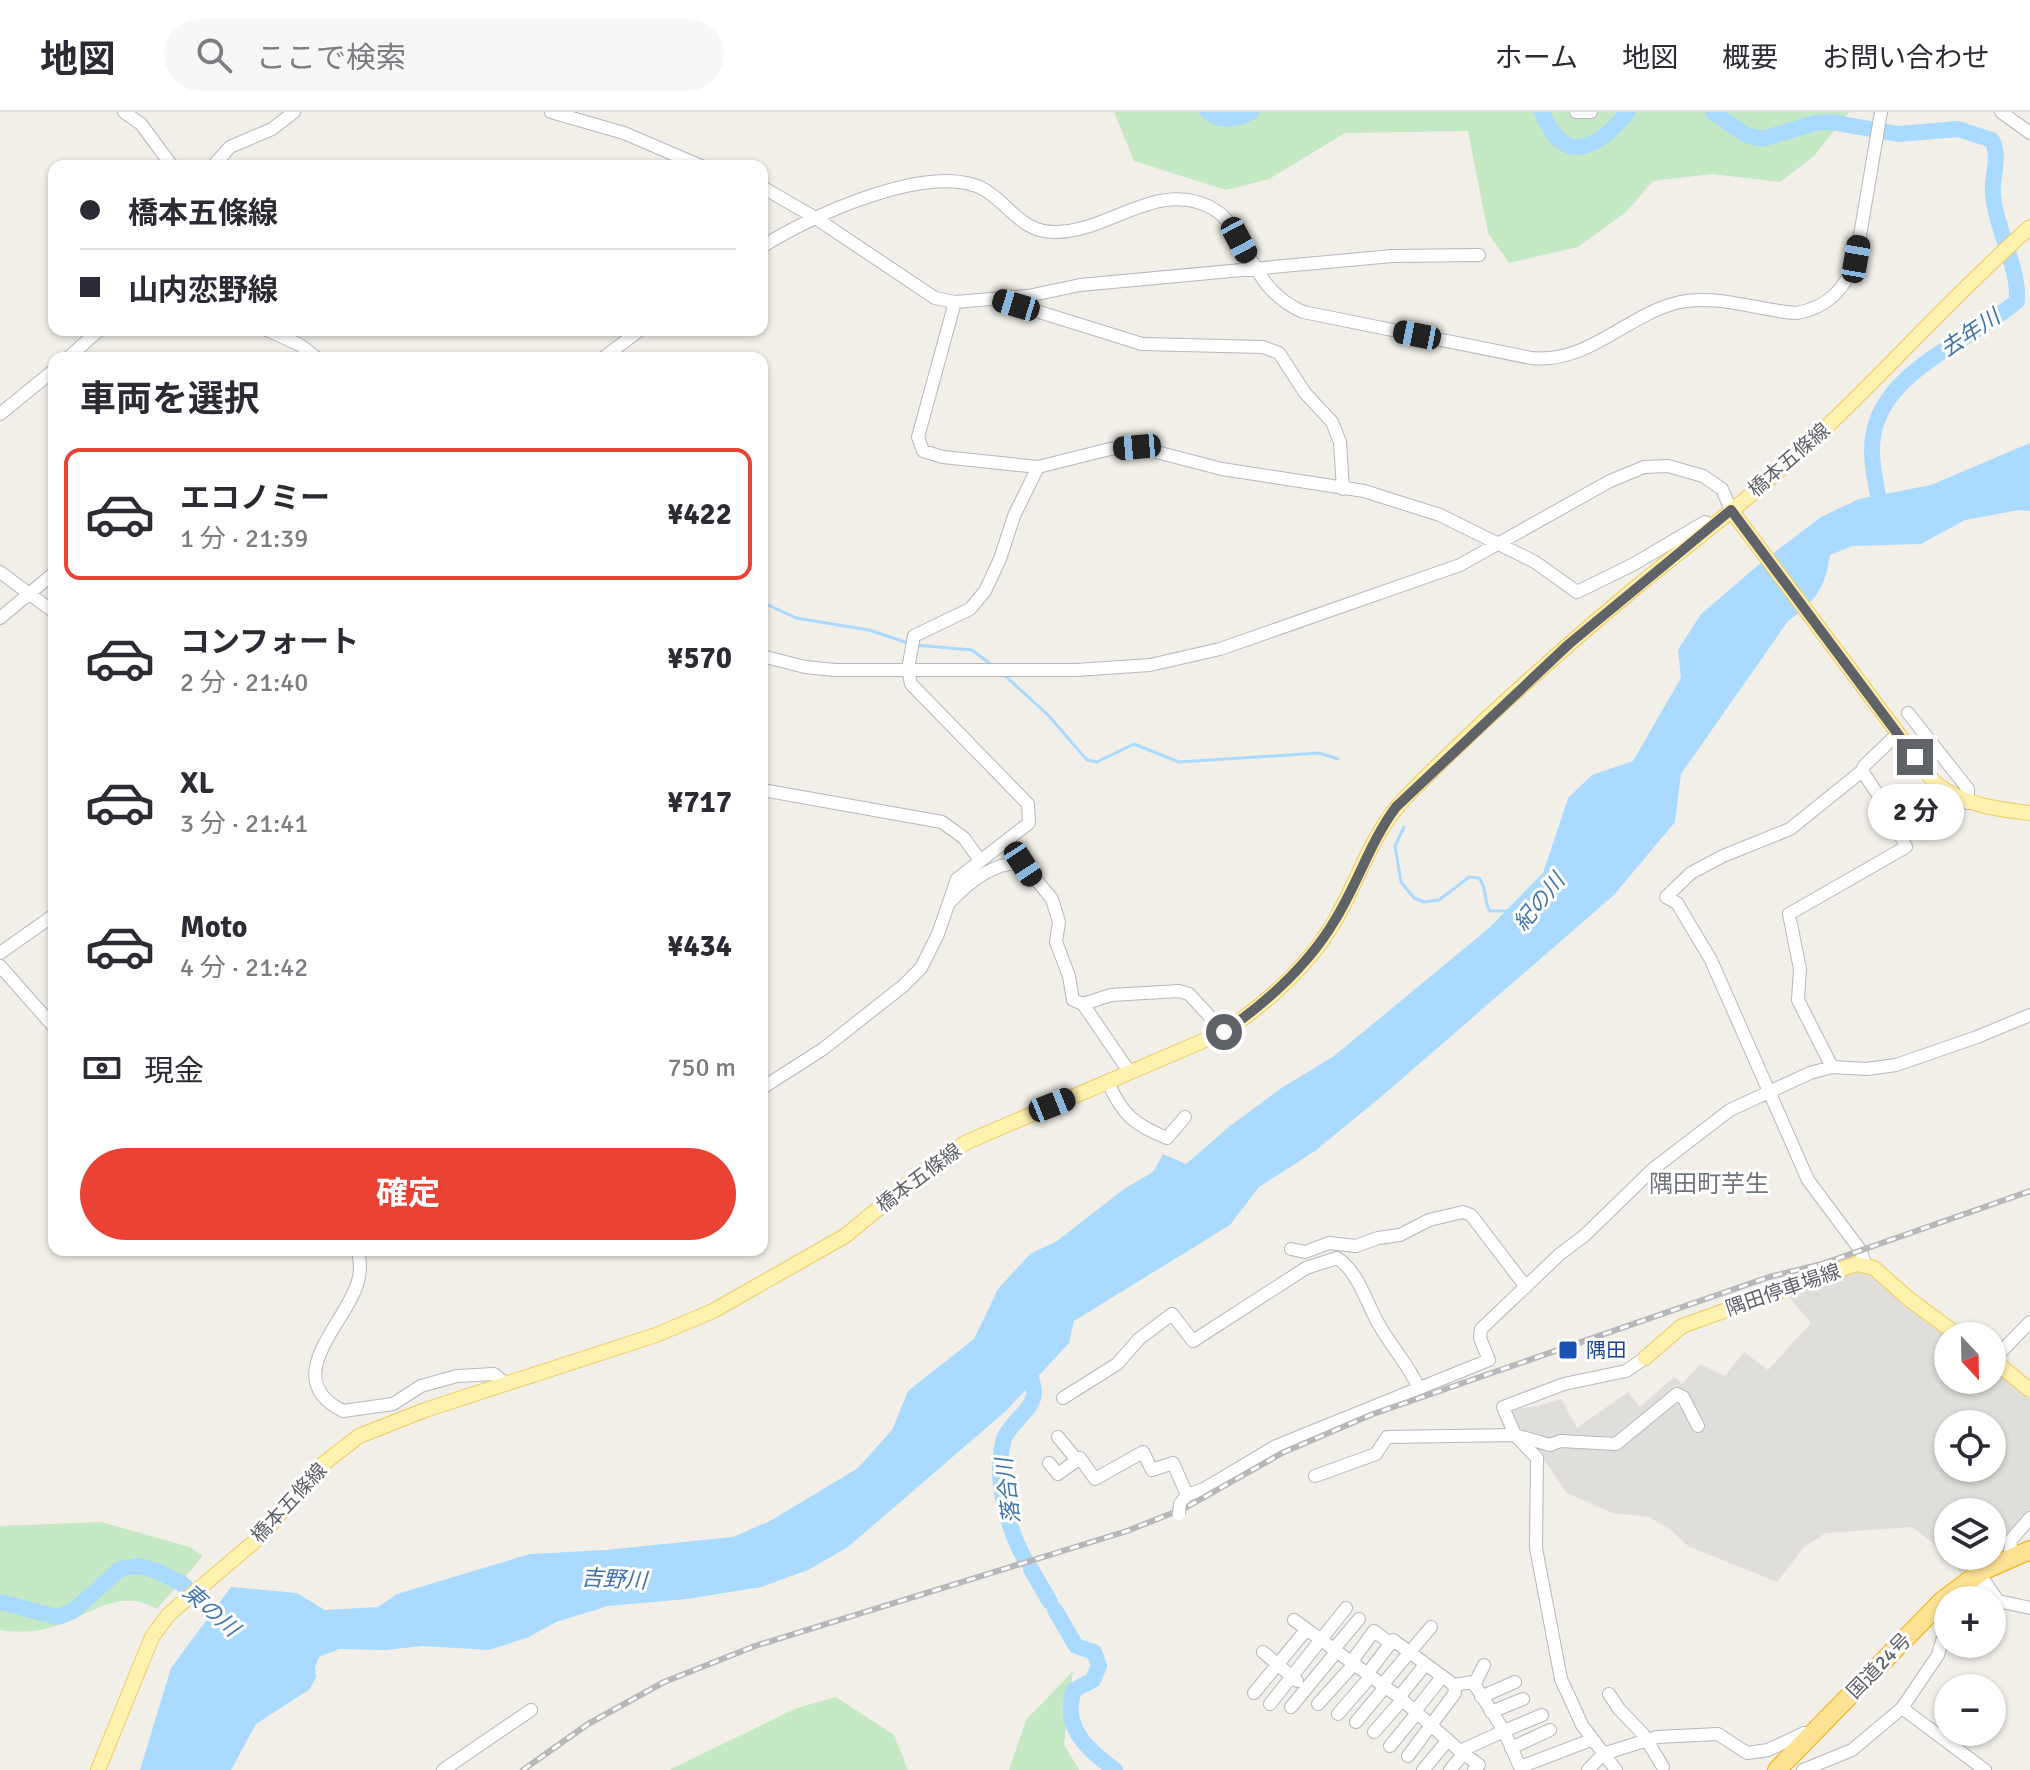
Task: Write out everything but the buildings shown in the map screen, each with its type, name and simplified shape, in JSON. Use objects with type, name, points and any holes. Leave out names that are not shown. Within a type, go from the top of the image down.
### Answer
[{"type":"highway","name":"国道24号","points":[[1785,1768],[1812,1734],[1942,1601],[2010,1557],[2030,1550]]},
{"type":"main road","name":"橋本五條線","points":[[98,1770],[152,1637],[169,1614],[260,1537],[323,1464],[359,1436],[385,1423],[656,1335],[713,1311],[845,1236],[936,1161],[967,1142],[1224,1032],[1252,1013],[1312,953],[1335,920],[1379,829],[1396,807],[1569,644],[1836,419],[1910,340],[2030,227]]},
{"type":"main road","points":[[1731,510],[1935,783],[1950,795],[1968,803],[2030,813]]},
{"type":"main road","name":"隅田停車場線","points":[[1645,1358],[1682,1326],[1856,1264],[1865,1264],[1941,1322]]},
{"type":"main road","points":[[2006,1371],[2030,1390]]},
{"type":"street","points":[[124,112],[141,124],[168,160]]},
{"type":"street","points":[[218,160],[230,147],[272,129],[294,112]]},
{"type":"street","points":[[551,112],[624,133],[687,160]]},
{"type":"street","points":[[1576,112],[1591,112]]},
{"type":"street","points":[[2001,112],[2030,133]]},
{"type":"street","points":[[768,244],[814,217],[869,195],[941,182],[957,182],[984,189],[1018,220],[1045,232],[1074,230],[1152,203],[1177,198],[1210,207],[1222,215],[1254,270],[1274,295],[1303,312],[1531,358],[1559,358],[1586,349],[1678,303],[1712,301],[1797,313],[1824,304],[1843,287],[1851,274],[1880,117]]},
{"type":"street","points":[[768,190],[814,217],[935,298],[955,302],[1028,296],[1080,285],[1392,256],[1479,255]]},
{"type":"street","points":[[994,298],[1142,344],[1248,346],[1279,353],[1305,393],[1332,422],[1340,442],[1343,489]]},
{"type":"street","points":[[955,302],[918,437],[923,451],[943,457],[1038,467],[1110,449],[1137,447],[1222,469],[1396,499],[1440,515],[1535,562],[1577,592],[1634,564],[1705,522],[1713,525]]},
{"type":"street","points":[[75,352],[92,336]]},
{"type":"street","points":[[280,336],[309,352]]},
{"type":"street","points":[[611,352],[632,336]]},
{"type":"street","points":[[0,414],[48,375]]},
{"type":"street","points":[[768,658],[805,667],[835,670],[1076,670],[1150,665],[1220,649],[1418,582],[1460,565],[1610,481],[1644,467],[1668,466],[1703,476],[1722,489],[1731,510]]},
{"type":"street","points":[[768,1084],[823,1049],[921,968],[938,934],[957,879],[1029,823],[1028,804],[911,684],[908,669],[914,636],[970,609],[985,591],[1000,559],[1014,516],[1038,467]]},
{"type":"street","points":[[0,572],[48,608]]},
{"type":"street","points":[[0,618],[48,578]]},
{"type":"street","points":[[1910,721],[1968,789],[1968,803]]},
{"type":"street","points":[[1865,1264],[1861,1251],[1808,1180],[1711,960],[1677,903],[1666,897],[1691,873],[1723,856],[1790,829],[1862,771],[1892,739]]},
{"type":"street","points":[[1832,1067],[1798,1000],[1800,969],[1789,914],[1906,847],[1887,808],[1862,771]]},
{"type":"street","points":[[768,791],[942,822],[964,838],[979,859]]},
{"type":"street","points":[[947,905],[969,881],[1014,862],[1023,864],[1052,899],[1059,922],[1056,942],[1069,976],[1073,1000],[1083,1004],[1130,1073]]},
{"type":"street","points":[[0,953],[48,919]]},
{"type":"street","points":[[0,966],[48,1020]]},
{"type":"street","points":[[1083,1004],[1111,995],[1179,991],[1189,994],[1224,1032]]},
{"type":"street","points":[[1049,1463],[1058,1474],[1080,1458],[1095,1479],[1143,1452],[1152,1470],[1173,1463],[1180,1509],[1204,1489],[1276,1446],[1489,1360],[1480,1338],[1481,1329],[1679,1146],[1730,1110],[1810,1073],[1832,1067],[1867,1069],[1896,1065],[2030,1015]]},
{"type":"street","points":[[1108,1082],[1116,1102],[1137,1126],[1167,1138],[1185,1117]]},
{"type":"street","points":[[1291,1249],[1305,1252],[1329,1243],[1356,1246],[1378,1238],[1400,1235],[1429,1220],[1463,1212],[1471,1215],[1526,1287]]},
{"type":"street","points":[[358,1256],[358,1283],[331,1329],[316,1367],[323,1398],[343,1411],[393,1404],[421,1386],[457,1376],[494,1374],[506,1384]]},
{"type":"street","points":[[1063,1398],[1117,1364],[1139,1339],[1172,1314],[1193,1341],[1293,1276],[1328,1259],[1337,1258],[1353,1275],[1378,1324],[1419,1388]]},
{"type":"street","points":[[2006,1346],[2030,1322]]},
{"type":"street","points":[[1616,1770],[1591,1740],[1561,1679],[1536,1548],[1537,1458],[1515,1435],[1503,1407],[1564,1384],[1626,1371],[1645,1358]]},
{"type":"street","points":[[1315,1476],[1376,1454],[1387,1437],[1515,1435],[1550,1445],[1560,1441],[1616,1444],[1677,1394],[1683,1397],[1698,1426]]},
{"type":"street","points":[[1058,1437],[1077,1460]]},
{"type":"street","points":[[2010,1557],[2011,1540],[2030,1518]]},
{"type":"street","points":[[1974,1586],[1983,1575],[1998,1601],[2030,1608]]},
{"type":"street","points":[[1270,1704],[1346,1608]]},
{"type":"street","points":[[1291,1707],[1359,1619]]},
{"type":"street","points":[[1294,1620],[1319,1641],[1370,1674],[1431,1724],[1479,1765],[1474,1770]]},
{"type":"street","points":[[1356,1722],[1431,1627]]},
{"type":"street","points":[[1254,1693],[1306,1630]]},
{"type":"street","points":[[1318,1704],[1374,1631],[1390,1643]]},
{"type":"street","points":[[1338,1714],[1393,1640],[1454,1685],[1473,1682],[1504,1731],[1520,1767],[1591,1740]]},
{"type":"street","points":[[1263,1652],[1305,1687]]},
{"type":"street","points":[[1803,1770],[1852,1750],[1902,1708],[1936,1658]]},
{"type":"street","points":[[1374,1732],[1425,1665]]},
{"type":"street","points":[[1478,1691],[1484,1665]]},
{"type":"street","points":[[1390,1746],[1442,1677]]},
{"type":"street","points":[[1478,1691],[1515,1682]]},
{"type":"street","points":[[1408,1756],[1455,1693],[1454,1685]]},
{"type":"street","points":[[1609,1694],[1647,1740],[1663,1767]]},
{"type":"street","points":[[1491,1712],[1523,1699]]},
{"type":"street","points":[[1902,1708],[1985,1770]]},
{"type":"street","points":[[443,1770],[531,1710]]},
{"type":"street","points":[[1450,1770],[1462,1752],[1542,1715]]},
{"type":"street","points":[[1511,1748],[1550,1730]]},
{"type":"street","points":[[1588,1770],[1603,1754],[1647,1740],[1718,1734],[1747,1753],[1768,1750],[1804,1733],[1812,1734]]},
{"type":"street","points":[[1423,1770],[1448,1740]]},
{"type":"shaded area","points":[[1865,1268],[1934,1325],[1934,1394],[2006,1394],[2006,1379],[2030,1399],[2030,1510],[2006,1536],[2006,1498],[1934,1498],[1934,1544],[1912,1527],[1826,1533],[1804,1547],[1777,1582],[1688,1546],[1671,1530],[1649,1517],[1612,1513],[1567,1493],[1540,1454],[1522,1440],[1511,1410],[1561,1399],[1577,1428],[1628,1392],[1640,1407],[1674,1377],[1682,1384],[1700,1364],[1725,1376],[1744,1352],[1768,1370],[1811,1323],[1786,1293]]},
{"type":"green space","points":[[1114,112],[1849,112],[1814,156],[1780,182],[1712,174],[1653,181],[1626,212],[1578,247],[1509,263],[1488,233],[1468,131],[1345,133],[1269,179],[1226,190],[1134,161]]},
{"type":"green space","points":[[101,1522],[190,1547],[203,1556],[157,1609],[143,1603],[118,1602],[49,1628],[0,1630],[0,1526]]},
{"type":"green space","points":[[1073,1671],[1064,1744],[1079,1770],[1009,1770],[1026,1720]]},
{"type":"green space","points":[[836,1697],[894,1735],[908,1770],[669,1770],[797,1708]]},
{"type":"water","points":[[2030,443],[2030,511],[2019,510],[1965,520],[1921,544],[1852,546],[1830,555],[1818,593],[1788,621],[1681,774],[1675,822],[1614,895],[1382,1096],[1315,1151],[1259,1187],[1230,1225],[1074,1321],[1069,1343],[1007,1410],[848,1547],[808,1570],[761,1587],[687,1599],[608,1606],[556,1622],[529,1637],[489,1650],[422,1646],[386,1650],[339,1649],[319,1657],[315,1667],[316,1677],[310,1689],[256,1724],[231,1770],[140,1770],[171,1668],[231,1587],[297,1593],[325,1610],[378,1607],[397,1594],[530,1554],[733,1537],[770,1521],[858,1468],[892,1430],[908,1391],[974,1339],[998,1289],[1030,1254],[1057,1241],[1124,1189],[1153,1172],[1163,1154],[1186,1164],[1230,1126],[1283,1087],[1334,1056],[1489,928],[1543,873],[1568,798],[1592,775],[1633,761],[1681,678],[1678,650],[1701,614],[1821,517],[1859,499],[1931,485]]},
{"type":"waterway","name":"去年川","points":[[1208,112],[1229,119],[1251,112]]},
{"type":"waterway","name":"去年川","points":[[1542,112],[1560,141],[1571,146],[1593,143],[1617,125],[1628,112]]},
{"type":"waterway","name":"去年川","points":[[1713,112],[1746,135],[1762,139],[1816,123],[1831,122],[1898,134],[1958,129],[1992,140],[1995,147],[1993,196],[2015,275],[2017,301],[1932,358],[1893,393],[1880,414],[1873,437],[1874,476],[1882,516]]},
{"type":"waterway","points":[[768,605],[796,618],[869,630],[908,643]]},
{"type":"waterway","points":[[915,645],[972,650],[993,666]]},
{"type":"waterway","points":[[1002,673],[1048,715],[1087,760],[1097,762],[1134,744],[1179,762],[1319,753],[1338,759]]},
{"type":"waterway","name":"紀の川","points":[[1404,827],[1395,846],[1401,882],[1414,898],[1424,902],[1439,900],[1469,877],[1479,878],[1490,911],[1510,911]]},
{"type":"waterway","name":"落合川","points":[[1025,1362],[1033,1385],[1033,1398],[1004,1439],[1000,1469],[1008,1517],[1025,1560]]},
{"type":"waterway","name":"東の川","points":[[0,1602],[58,1617],[73,1611],[120,1569],[138,1566],[181,1583],[228,1625]]},
{"type":"waterway","name":"落合川","points":[[1031,1569],[1050,1602]]},
{"type":"waterway","name":"落合川","points":[[1055,1610],[1076,1646],[1094,1652],[1099,1666],[1093,1680],[1074,1690],[1071,1703],[1074,1726],[1087,1746],[1115,1770]]},
{"type":"railway","points":[[1819,1265],[2030,1191]]},
{"type":"railway","points":[[523,1770],[588,1724],[664,1682],[755,1646],[1127,1531],[1185,1508],[1284,1452],[1373,1414],[1769,1277],[1830,1262]]},
{"type":"place","name":"隅田","points":[[1568,1350]]},
{"type":"district","name":"隅田町芋生","points":[[1709,1184]]},
{"type":"route","points":[[1224,1032],[1252,1013],[1312,953],[1335,920],[1379,829],[1396,807],[1569,644],[1731,510],[1915,757]]},
{"type":"water label","name":"吉野川","points":[[614,1579]]}]
